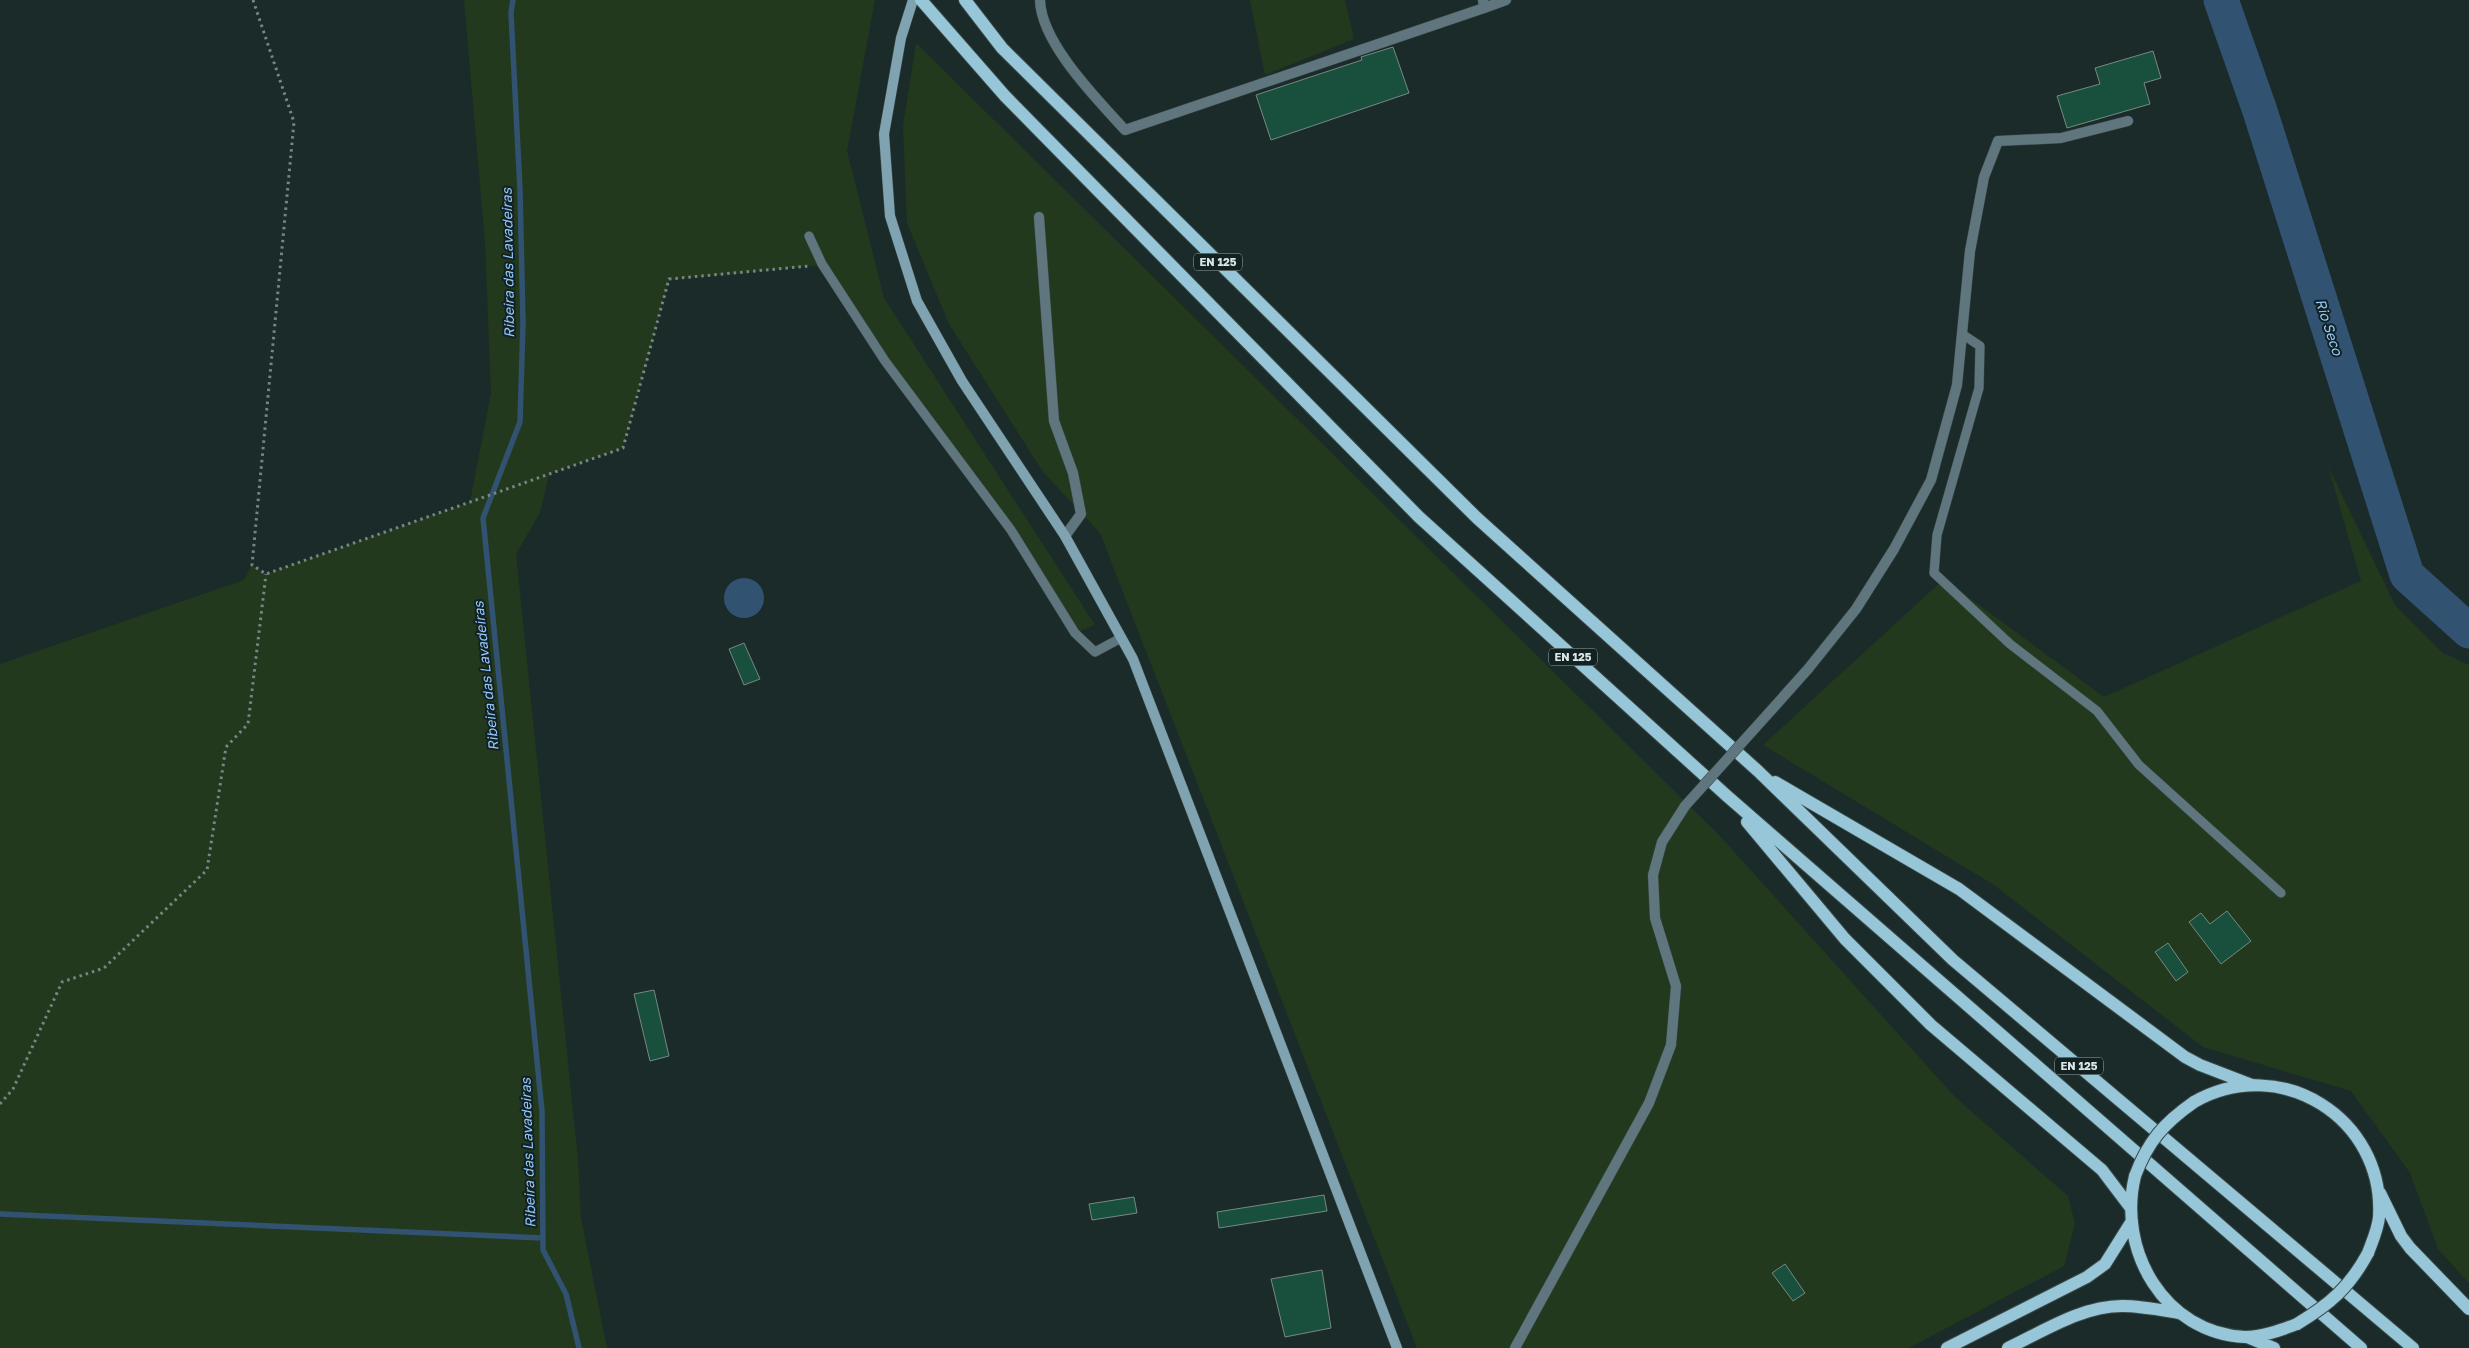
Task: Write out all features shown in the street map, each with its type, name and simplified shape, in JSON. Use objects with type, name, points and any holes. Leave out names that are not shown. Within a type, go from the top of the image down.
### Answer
[{"type":"main road","name":"EN 125","points":[[921,0],[1005,96],[1419,517],[1727,796],[2361,1348]]},
{"type":"main road","name":"EN 125","points":[[965,0],[1002,48],[1477,518],[1758,772],[1952,960],[2413,1348]]},
{"type":"main road","points":[[1758,772],[1959,889],[2185,1057],[2200,1065],[2252,1085]]},
{"type":"main road","points":[[1727,796],[1790,874],[1852,945],[1931,1025],[2102,1170],[2130,1207]]},
{"type":"main road","points":[[2274,1348],[2247,1337],[2224,1334],[2200,1325],[2179,1313],[2156,1288],[2144,1270],[2136,1250],[2130,1207],[2135,1176],[2150,1144],[2162,1127],[2194,1102],[2228,1087],[2252,1085],[2292,1090],[2310,1097],[2333,1112],[2353,1132],[2365,1150],[2378,1188],[2410,1248],[2469,1309]]},
{"type":"main road","points":[[2247,1337],[2266,1334],[2297,1324],[2341,1294],[2357,1274],[2368,1253],[2379,1218],[2378,1188]]},
{"type":"main road","points":[[1947,1348],[2087,1277],[2105,1264],[2132,1221]]},
{"type":"main road","points":[[2008,1348],[2070,1318],[2097,1309],[2122,1306],[2179,1313]]},
{"type":"street","points":[[913,0],[901,38],[884,134],[890,216],[917,300],[962,381],[1065,536],[1121,638],[1140,678],[1397,1348]]},
{"type":"street","points":[[1040,0],[1040,11],[1064,61],[1125,130],[1483,4],[1506,0]]},
{"type":"street","points":[[1515,1348],[1649,1103],[1671,1045],[1676,986],[1655,918],[1653,875],[1662,842],[1685,806],[1808,669],[1856,609],[1894,549],[1931,480],[1957,385],[1970,251],[1984,177],[1998,141],[2061,138],[2128,121]]},
{"type":"street","points":[[1039,217],[1054,420],[1073,473],[1081,514],[1065,536]]},
{"type":"lane","points":[[809,236],[822,264],[884,360],[1011,530],[1075,633],[1095,652],[1121,638]]},
{"type":"lane","points":[[1962,334],[1980,346],[1979,388],[1937,535],[1934,573],[2010,644],[2097,710],[2139,765],[2281,893]]},
{"type":"path","points":[[253,0],[294,122],[252,565],[266,574]]},
{"type":"path","points":[[266,574],[623,448],[669,280],[822,264]]},
{"type":"path","points":[[0,1104],[13,1089],[62,982],[104,968],[207,870],[226,747],[248,724],[266,574]]},
{"type":"green space","points":[[464,0],[875,0],[847,151],[884,298],[1095,625],[1075,633],[1011,530],[885,361],[822,265],[669,280],[623,448],[549,474],[540,513],[516,554],[578,1160],[581,1218],[607,1348],[0,1348],[0,664],[244,580],[252,565],[266,574],[470,502],[491,393],[485,242]]},
{"type":"green space","points":[[1250,0],[1345,0],[1354,39],[1265,75]]},
{"type":"green space","points":[[916,43],[1720,836],[1955,1097],[2068,1196],[2075,1224],[2064,1266],[1909,1348],[1417,1348],[1100,533],[1043,472],[949,324],[907,223],[903,126]]},
{"type":"green space","points":[[2328,466],[2395,605],[2443,653],[2469,665],[2469,1283],[2438,1249],[2410,1173],[2351,1091],[2203,1047],[1994,885],[1763,745],[1944,579],[2104,697],[2361,581]]},
{"type":"water","points":[[744,578],[758,584],[764,598],[758,612],[744,618],[730,612],[724,598],[730,584]]},
{"type":"building","points":[[1393,47],[1409,93],[1271,140],[1256,95],[1362,60],[1361,57]]},
{"type":"building","points":[[2153,51],[2161,78],[2144,83],[2150,104],[2067,128],[2057,96],[2100,84],[2095,68]]},
{"type":"building","points":[[744,643],[760,679],[744,685],[729,649]]},
{"type":"building","points":[[2227,911],[2251,941],[2221,964],[2189,922],[2201,913],[2210,924]]},
{"type":"building","points":[[2168,943],[2188,972],[2176,981],[2155,952]]},
{"type":"building","points":[[654,990],[669,1056],[650,1061],[634,994]]},
{"type":"building","points":[[1324,1195],[1327,1211],[1219,1228],[1217,1212]]},
{"type":"building","points":[[1134,1197],[1137,1213],[1092,1220],[1089,1204]]},
{"type":"building","points":[[1785,1264],[1805,1293],[1793,1301],[1772,1273]]},
{"type":"building","points":[[1322,1270],[1331,1328],[1285,1337],[1271,1279]]},
{"type":"waterway","name":"Ribeira das Lavadeiras","points":[[513,0],[511,13],[520,190],[523,323],[520,422],[483,518],[542,1111],[543,1250],[566,1294],[579,1348]]},
{"type":"waterway","name":"Rio Seco","points":[[2221,0],[2260,111],[2407,575],[2469,631]]},
{"type":"waterway","points":[[0,1214],[543,1238]]}]
